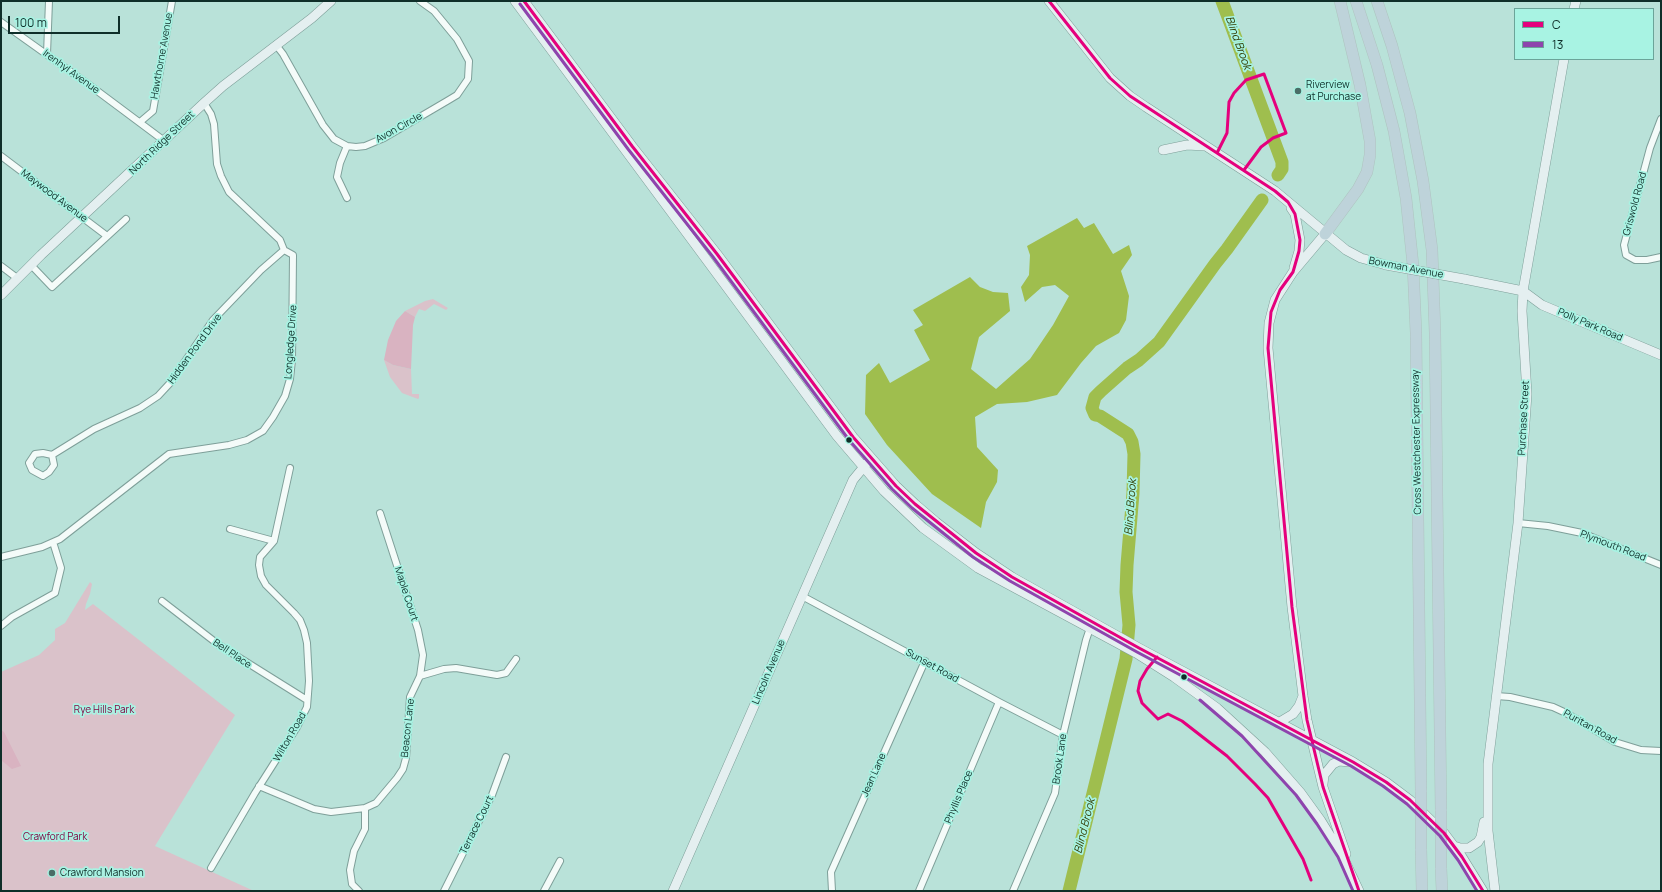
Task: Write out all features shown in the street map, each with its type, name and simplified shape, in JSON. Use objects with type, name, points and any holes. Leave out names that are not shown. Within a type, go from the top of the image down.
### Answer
[{"type":"highway","points":[[1325,234],[1358,189],[1366,172],[1370,155],[1370,141],[1360,85],[1340,1]]},
{"type":"highway","name":"Cross Westchester Expressway","points":[[1356,1],[1375,59],[1394,131],[1406,198],[1413,265],[1416,333],[1422,891]]},
{"type":"highway","name":"Cross Westchester Expressway","points":[[1377,1],[1392,46],[1410,113],[1424,182],[1432,250],[1435,319],[1442,891]]},
{"type":"main road","name":"North Ridge Street","points":[[1,295],[17,278],[204,103],[312,18],[331,1]]},
{"type":"main road","points":[[515,1],[837,436],[863,468],[913,519],[956,553],[995,579],[1091,626],[1139,652],[1227,694],[1375,775],[1410,800],[1430,818],[1454,846],[1483,891]]},
{"type":"main road","points":[[524,1],[632,146],[717,254],[841,421],[871,457],[915,504],[976,553],[1091,626]]},
{"type":"main road","name":"Bowman Avenue","points":[[1049,1],[1110,78],[1146,108],[1274,191],[1338,245],[1354,255],[1369,261],[1386,265],[1523,291]]},
{"type":"main road","name":"Purchase Street","points":[[1488,779],[1496,696],[1518,522],[1527,394],[1522,311],[1523,291],[1564,60]]},
{"type":"main road","points":[[1163,150],[1187,146],[1206,146]]},
{"type":"main road","points":[[1288,202],[1295,214],[1300,240],[1299,251],[1293,272]]},
{"type":"main road","points":[[1325,234],[1280,290],[1271,312],[1268,348],[1292,607],[1303,696],[1323,786],[1354,880]]},
{"type":"main road","name":"Polly Park Road","points":[[1523,291],[1542,305],[1661,355]]},
{"type":"main road","name":"Lincoln Avenue","points":[[673,891],[853,480],[871,457]]},
{"type":"main road","points":[[1139,652],[1206,699],[1265,752],[1300,792],[1321,821],[1342,855],[1359,891]]},
{"type":"main road","points":[[1278,723],[1293,714],[1299,706],[1303,696]]},
{"type":"main road","points":[[1323,786],[1324,775],[1333,764],[1339,761],[1353,762]]},
{"type":"main road","points":[[1454,846],[1469,848],[1478,842],[1481,837],[1484,821],[1485,790],[1488,779]]},
{"type":"main road","points":[[1488,779],[1489,843],[1495,891]]},
{"type":"street","points":[[47,54],[49,1]]},
{"type":"street","name":"Hawthorne Avenue","points":[[140,122],[153,111],[172,1]]},
{"type":"street","name":"Avon Circle","points":[[347,146],[356,148],[384,138],[457,95],[468,79],[469,61],[457,39],[434,11],[420,1]]},
{"type":"street","name":"Irenhyl Avenue","points":[[1,22],[140,122]]},
{"type":"street","points":[[276,45],[283,54],[324,125],[334,139],[347,146],[340,163],[337,177],[347,198]]},
{"type":"street","name":"Longledge Drive","points":[[1,556],[42,547],[72,531],[169,454],[247,440],[262,431],[280,406],[290,379],[292,360],[293,255],[284,250],[280,240],[229,192],[217,164],[214,124],[211,114],[204,103]]},
{"type":"street","name":"Griswold Road","points":[[1661,119],[1650,148],[1624,245],[1626,255],[1635,260],[1647,260],[1661,257]]},
{"type":"street","points":[[140,122],[163,140]]},
{"type":"street","name":"Maywood Avenue","points":[[1,156],[107,236]]},
{"type":"street","points":[[31,265],[52,287],[126,219]]},
{"type":"street","name":"Hidden Pond Drive","points":[[52,455],[94,429],[140,408],[158,396],[182,367],[213,320],[261,270],[284,250]]},
{"type":"street","points":[[1,266],[17,278]]},
{"type":"street","name":"Wilton Road","points":[[211,868],[259,786],[297,727],[307,707],[309,681],[307,643],[304,630],[300,620],[266,585],[261,576],[260,557],[274,541],[290,468]]},
{"type":"street","name":"Maple Court","points":[[380,513],[418,630],[423,655],[420,676]]},
{"type":"street","name":"Plymouth Road","points":[[1518,522],[1582,533],[1661,565]]},
{"type":"street","points":[[230,529],[274,541]]},
{"type":"street","points":[[1,626],[12,617],[55,593],[61,568],[53,542]]},
{"type":"street","name":"Sunset Road","points":[[802,596],[999,702],[1063,734]]},
{"type":"street","name":"Bell Place","points":[[162,601],[219,645],[261,673],[307,700]]},
{"type":"street","name":"Brook Lane","points":[[1013,891],[1055,793],[1063,734],[1091,626]]},
{"type":"street","points":[[420,676],[444,669],[456,668],[497,675],[506,673],[516,659]]},
{"type":"street","name":"Jean Lane","points":[[832,891],[831,872],[925,661]]},
{"type":"street","name":"Beacon Lane","points":[[259,786],[314,809],[331,812],[365,808],[376,803],[385,794],[403,768],[406,758],[410,697],[420,676]]},
{"type":"street","name":"Puritan Road","points":[[1496,696],[1510,697],[1553,708],[1566,713],[1615,742],[1636,749],[1661,750]]},
{"type":"street","name":"Phyllis Place","points":[[919,891],[999,702]]},
{"type":"street","name":"Terrace Court","points":[[444,891],[482,815],[506,757]]},
{"type":"street","points":[[359,891],[352,884],[350,870],[354,851],[365,828],[365,808]]},
{"type":"street","points":[[544,891],[560,862]]},
{"type":"green space","points":[[433,299],[448,308],[446,310],[434,304],[425,311],[419,309],[415,317],[405,311],[425,301]]},
{"type":"green space","points":[[384,360],[393,365],[411,369],[412,394],[419,394],[418,399],[402,393],[390,377]]},
{"type":"green space","name":"Rye Hills Park","points":[[90,582],[92,584],[85,610],[93,604],[235,715],[155,846],[254,891],[1,891],[1,672],[39,655],[55,640],[55,629],[65,623]]},
{"type":"shaded area","points":[[1077,218],[1084,228],[1094,223],[1113,254],[1129,245],[1132,255],[1121,271],[1129,296],[1126,320],[1119,333],[1096,346],[1057,395],[1027,402],[997,404],[975,417],[977,447],[998,470],[997,482],[986,502],[981,528],[932,494],[887,445],[865,414],[866,375],[879,363],[890,383],[930,360],[914,330],[923,325],[913,310],[970,277],[980,287],[993,292],[1008,293],[1010,311],[979,337],[971,369],[996,389],[1030,359],[1053,325],[1069,296],[1055,285],[1042,287],[1025,302],[1021,287],[1029,275],[1030,255],[1027,246]]},
{"type":"shaded area","points":[[405,311],[415,317],[413,325],[411,369],[393,365],[384,360],[388,340],[396,321]]},
{"type":"shaded area","points":[[1,730],[4,732],[21,766],[12,769],[1,760]]},
{"type":"waterway","name":"Blind Brook","points":[[1222,1],[1282,162],[1282,169],[1278,175]]},
{"type":"waterway","name":"Blind Brook","points":[[1069,891],[1126,659],[1129,625],[1126,592],[1133,493],[1134,454],[1132,442],[1128,434],[1100,416],[1095,415],[1092,408],[1095,397],[1159,342],[1262,200]]},
{"type":"transit line","name":"C","points":[[524,1],[632,146],[717,254],[853,437],[896,486],[915,504],[976,553],[1012,577],[1139,648],[1353,762],[1386,782],[1410,800],[1444,833],[1462,857],[1483,891]]},
{"type":"transit line","name":"C","points":[[1049,1],[1110,78],[1130,96],[1275,191],[1288,202],[1295,214],[1300,240],[1299,251],[1293,272],[1280,290],[1271,312],[1268,348],[1292,607],[1307,720],[1323,787],[1359,891]]},
{"type":"transit line","name":"13","points":[[520,4],[628,149],[713,257],[849,440],[892,489],[912,508],[973,557],[1010,581],[1137,652],[1351,766],[1383,786],[1407,804],[1440,836],[1458,860],[1477,891]]},
{"type":"transit line","name":"C","points":[[1217,153],[1227,133],[1229,102],[1234,93],[1246,80],[1264,74],[1286,133],[1273,138],[1261,147],[1244,170]]},
{"type":"transit line","name":"C","points":[[1157,657],[1147,669],[1140,681],[1138,691],[1142,703],[1158,719]]},
{"type":"transit line","name":"13","points":[[1200,700],[1242,736],[1296,795],[1338,857],[1353,891]]},
{"type":"transit line","name":"C","points":[[1158,719],[1168,714],[1182,721],[1227,756],[1255,784],[1268,798],[1303,859],[1311,880]]},
{"type":"place","name":"Riverview at Purchase","points":[[1298,91]]},
{"type":"place","name":"Crawford Mansion","points":[[52,873]]},
{"type":"park label","name":"Crawford Park","points":[[55,837]]}]
